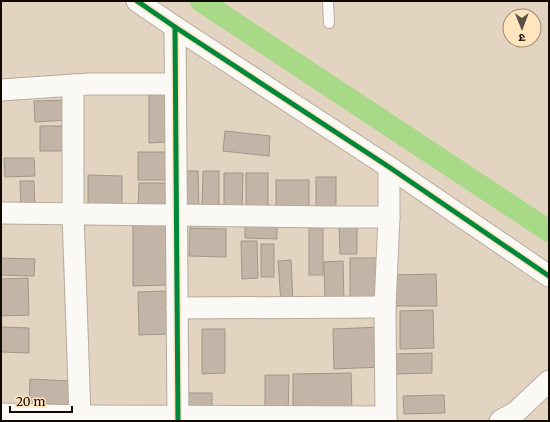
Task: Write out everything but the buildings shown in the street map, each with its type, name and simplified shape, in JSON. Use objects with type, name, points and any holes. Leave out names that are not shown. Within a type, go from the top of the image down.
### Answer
[{"type":"street","points":[[137,1],[174,27],[389,167],[549,276]]},
{"type":"street","points":[[174,27],[178,419]]},
{"type":"street","points":[[1,90],[89,84],[175,84]]},
{"type":"street","points":[[73,85],[73,214],[80,416]]},
{"type":"street","points":[[1,414],[178,419],[386,419],[385,308],[389,217],[389,167]]},
{"type":"street","points":[[1,213],[389,217]]},
{"type":"street","points":[[177,308],[385,308]]},
{"type":"street","points":[[500,421],[516,412],[549,381]]},
{"type":"lane","points":[[328,1],[329,23]]},
{"type":"waterway","points":[[201,1],[549,231]]},
{"type":"cycle path","points":[[137,1],[389,167],[549,276]]},
{"type":"cycle path","points":[[175,27],[178,421]]}]
